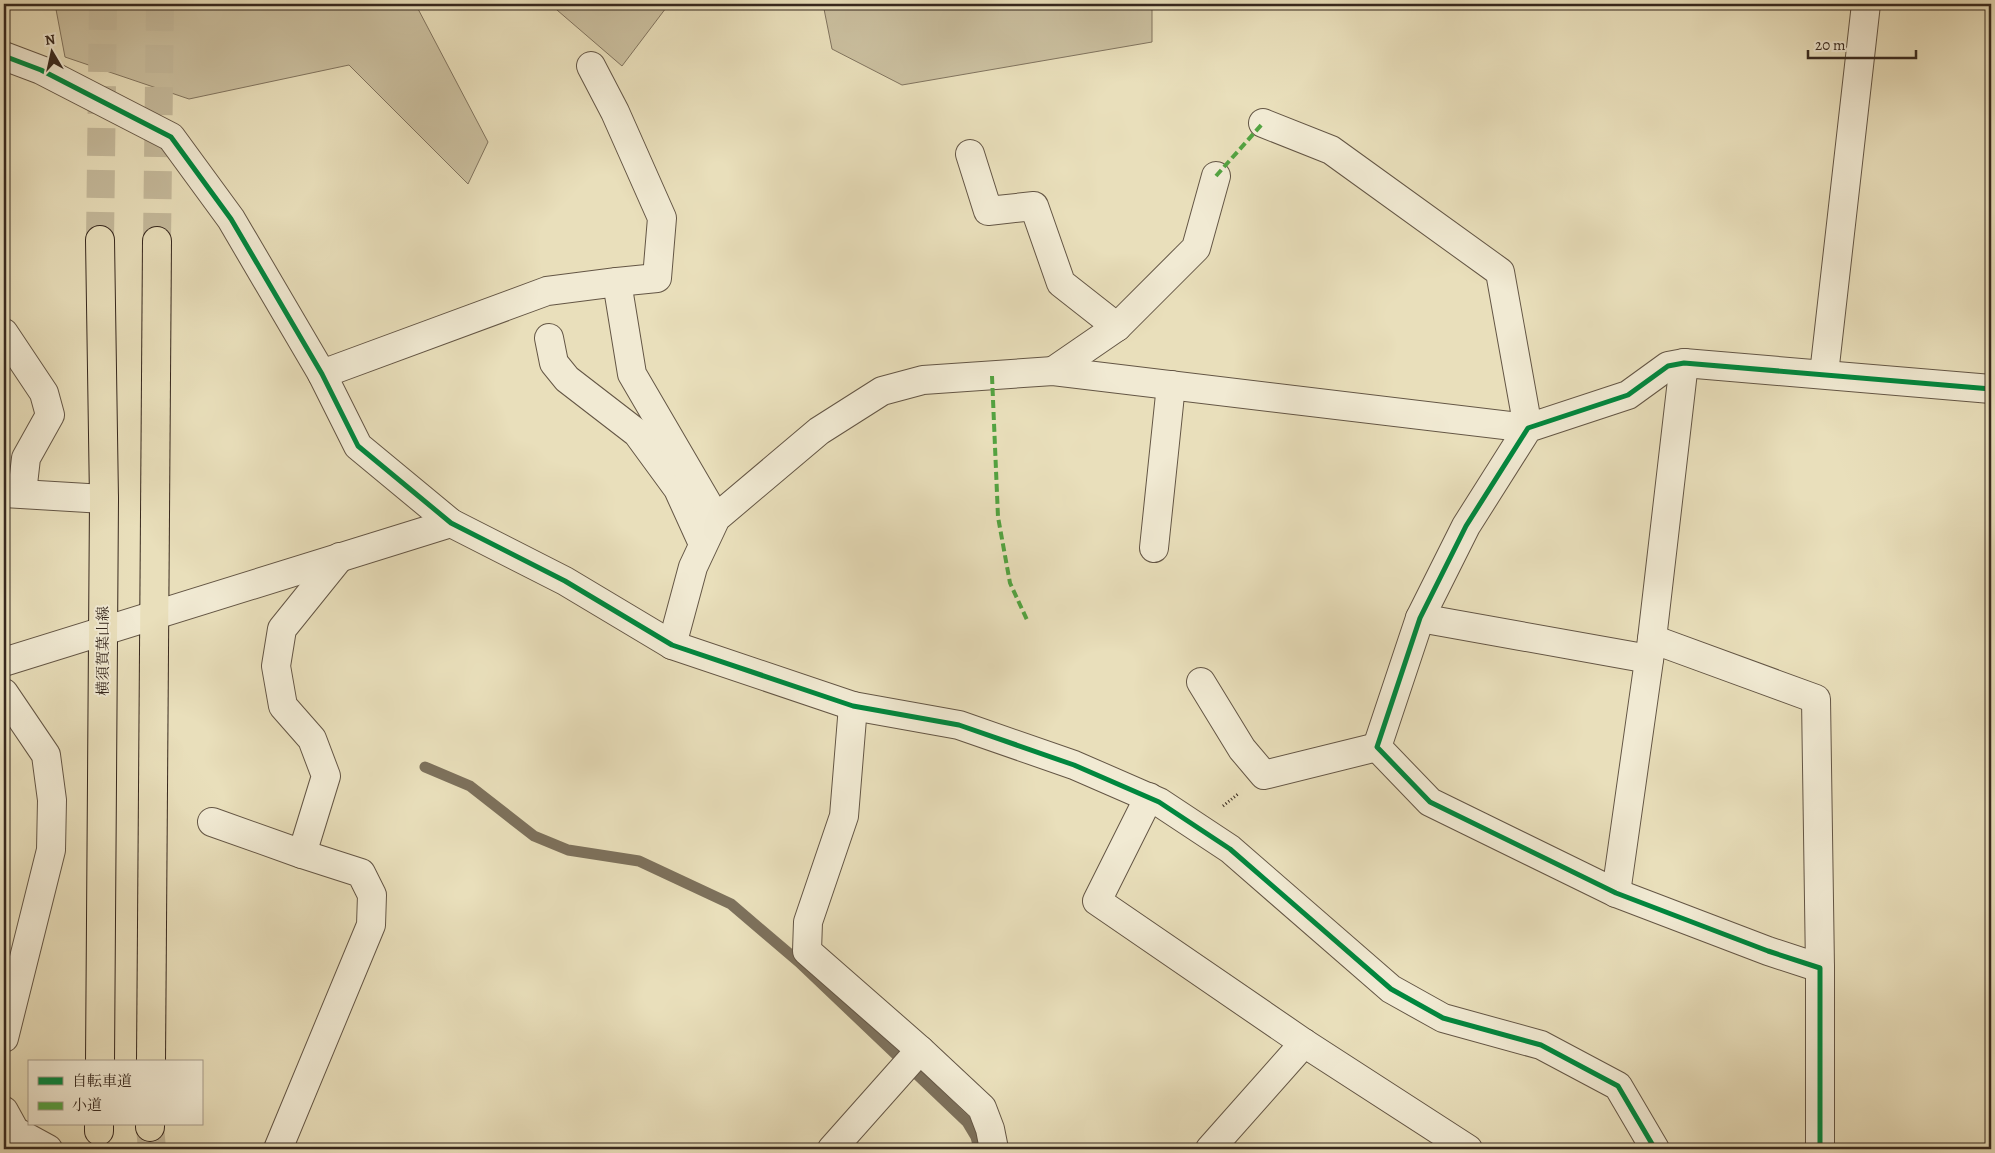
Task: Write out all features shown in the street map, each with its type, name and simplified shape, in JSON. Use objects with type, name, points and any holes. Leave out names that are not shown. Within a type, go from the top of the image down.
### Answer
[{"type":"main road","name":"横須賀葉山線","points":[[100,240],[104,499],[100,1060]]},
{"type":"main road","points":[[151,1060],[157,241]]},
{"type":"street","points":[[1824,374],[1866,4]]},
{"type":"street","points":[[4,56],[41,70],[171,137],[231,219],[322,374],[358,446],[451,524],[565,581],[672,645],[852,706],[958,725],[1074,765],[1149,797],[1230,849],[1391,989],[1443,1018],[1541,1045],[1618,1086],[1655,1149]]},
{"type":"street","points":[[322,374],[548,291],[657,278],[662,218],[615,112],[591,66]]},
{"type":"street","points":[[1263,123],[1331,150],[1500,272],[1528,428],[1466,526],[1420,618],[1377,747]]},
{"type":"street","points":[[970,154],[988,211],[1034,206],[1061,283],[1118,327]]},
{"type":"street","points":[[1053,371],[1118,327],[1196,248],[1216,176]]},
{"type":"street","points":[[617,282],[632,374],[716,518]]},
{"type":"street","points":[[4,334],[44,393],[50,415],[26,458],[13,493],[104,499]]},
{"type":"street","points":[[549,338],[554,363],[567,379],[638,434],[678,489],[704,544]]},
{"type":"street","points":[[1616,893],[1650,649],[1684,363]]},
{"type":"street","points":[[672,645],[693,567],[716,518],[819,431],[882,391],[923,380],[1053,371],[1528,428],[1628,395],[1668,366],[1684,363],[1991,389]]},
{"type":"street","points":[[1154,548],[1171,385]]},
{"type":"street","points":[[4,662],[451,524]]},
{"type":"street","points":[[302,854],[326,776],[312,739],[283,706],[276,666],[282,629],[340,557]]},
{"type":"street","points":[[1420,618],[1650,649],[1816,699],[1820,968],[1820,1149]]},
{"type":"street","points":[[1201,682],[1242,749],[1264,774],[1377,747]]},
{"type":"street","points":[[4,693],[46,755],[52,800],[51,850],[4,1038]]},
{"type":"street","points":[[852,706],[844,816],[808,922],[807,951],[920,1050],[982,1108],[990,1129],[994,1149]]},
{"type":"street","points":[[1377,747],[1430,802],[1616,893],[1768,951],[1820,968]]},
{"type":"street","points":[[1149,797],[1097,901],[1304,1043],[1468,1149]]},
{"type":"street","points":[[212,822],[361,873],[372,895],[371,925],[278,1149]]},
{"type":"street","points":[[1210,1149],[1304,1043]]},
{"type":"street","points":[[832,1149],[920,1050]]},
{"type":"street","points":[[4,1111],[15,1131],[48,1149]]},
{"type":"path","points":[[1195,826],[1264,774]]},
{"type":"shaded area","points":[[55,4],[427,4],[417,7],[488,142],[468,184],[349,65],[189,99],[65,57]]},
{"type":"shaded area","points":[[550,4],[669,4],[622,66]]},
{"type":"shaded area","points":[[823,4],[1152,4],[1152,42],[902,85],[832,49]]},
{"type":"waterway","points":[[425,767],[470,786],[534,836],[568,850],[639,861],[731,904],[799,962],[967,1122],[976,1137],[979,1149]]},
{"type":"tunnel","points":[[100,240],[103,4]]},
{"type":"tunnel","points":[[157,241],[160,4]]},
{"type":"tunnel","points":[[150,1127],[152,1149]]},
{"type":"marked path","points":[[1216,176],[1263,123]]},
{"type":"marked path","points":[[992,376],[998,517],[1010,583],[1028,622]]},
{"type":"cycle path","points":[[4,56],[41,70],[171,137],[231,219],[322,374],[358,446],[451,523],[565,581],[672,645],[853,706],[959,725],[1074,765],[1159,802],[1230,849],[1391,989],[1443,1018],[1541,1045],[1618,1086],[1655,1149]]},
{"type":"cycle path","points":[[1820,1149],[1820,968],[1768,951],[1616,893],[1430,802],[1377,747],[1420,618],[1466,526],[1528,428],[1628,395],[1668,366],[1684,363],[1991,389]]}]
